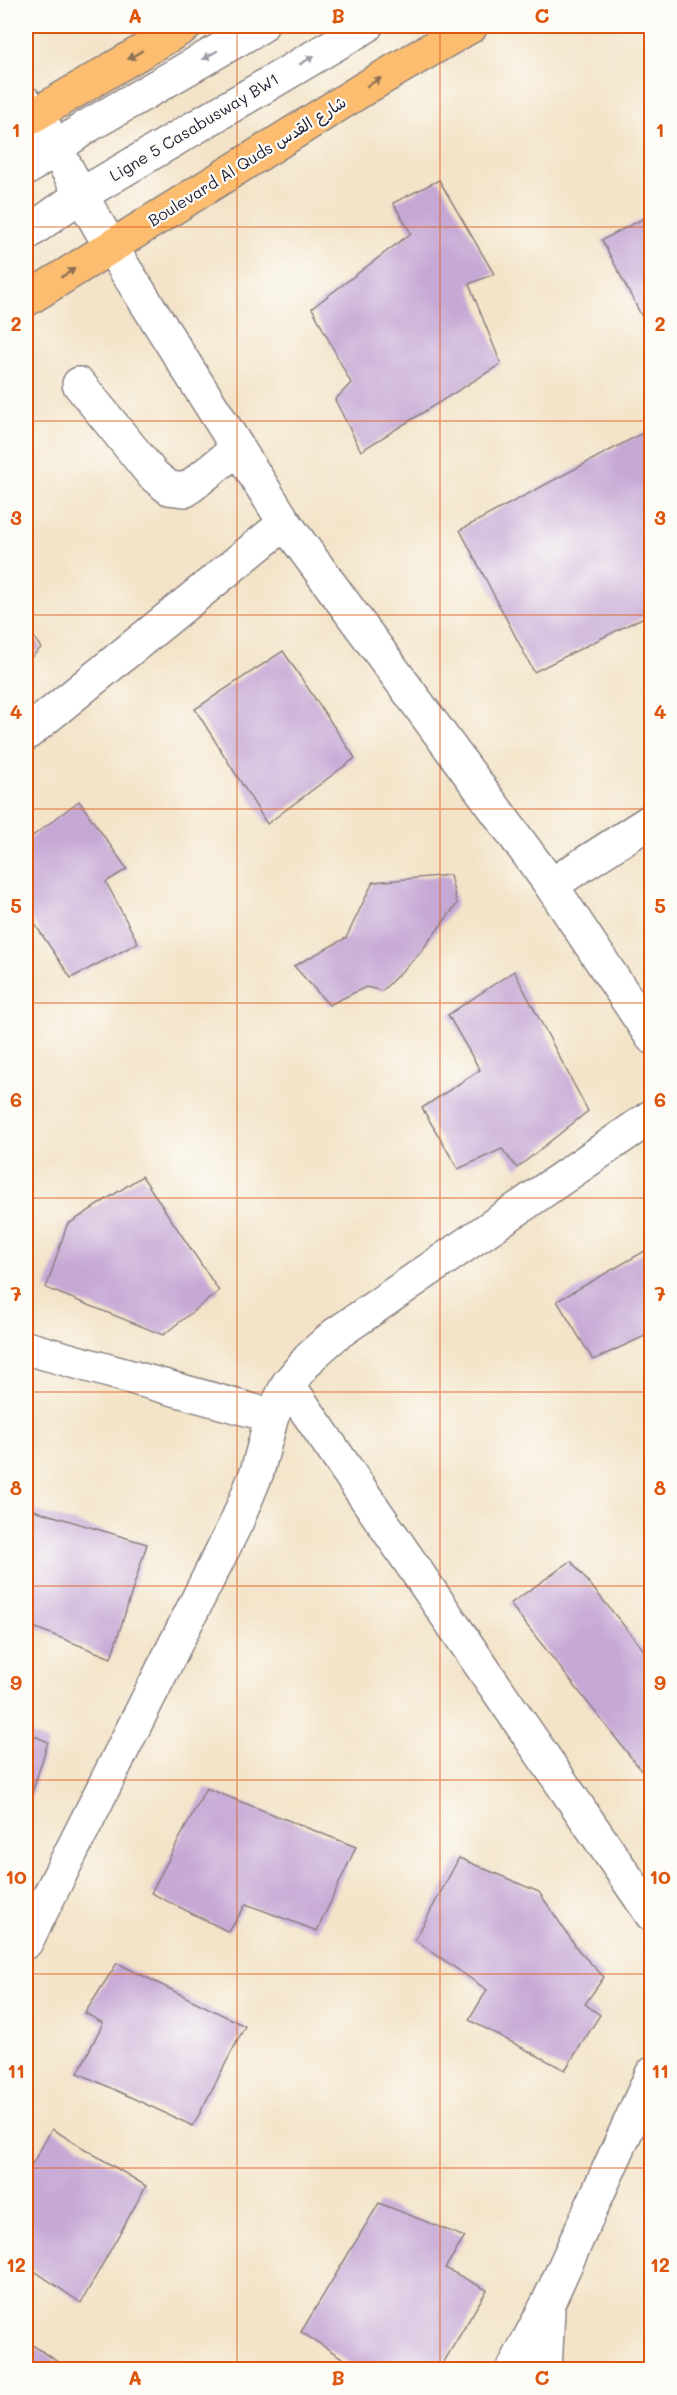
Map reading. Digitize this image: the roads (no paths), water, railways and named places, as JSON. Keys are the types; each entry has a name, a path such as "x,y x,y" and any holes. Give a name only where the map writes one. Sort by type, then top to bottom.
{"main road":[{"path":"29,112 185,26"},
{"name":"Boulevard Al Quds شارع القدس","path":"26,300 365,87 471,26"}],"street":[{"path":"26,169 86,126 261,26"},
{"name":"Ligne 5 Casabusway BW1","path":"26,234 81,195 366,26"},
{"path":"29,112 56,148 111,247 285,523 550,885 651,1037"},
{"path":"79,384 153,475 169,488 186,490 237,450"},
{"path":"26,734 285,523"},
{"path":"550,885 651,820"},
{"path":"26,1942 237,1521 257,1472 272,1416 288,1384 312,1355 336,1334 651,1116"},
{"path":"26,1348 272,1416"},
{"path":"288,1384 651,1915"},
{"path":"513,2370 548,2303 651,2074"},
{"path":"545,2370 548,2303"}]}
